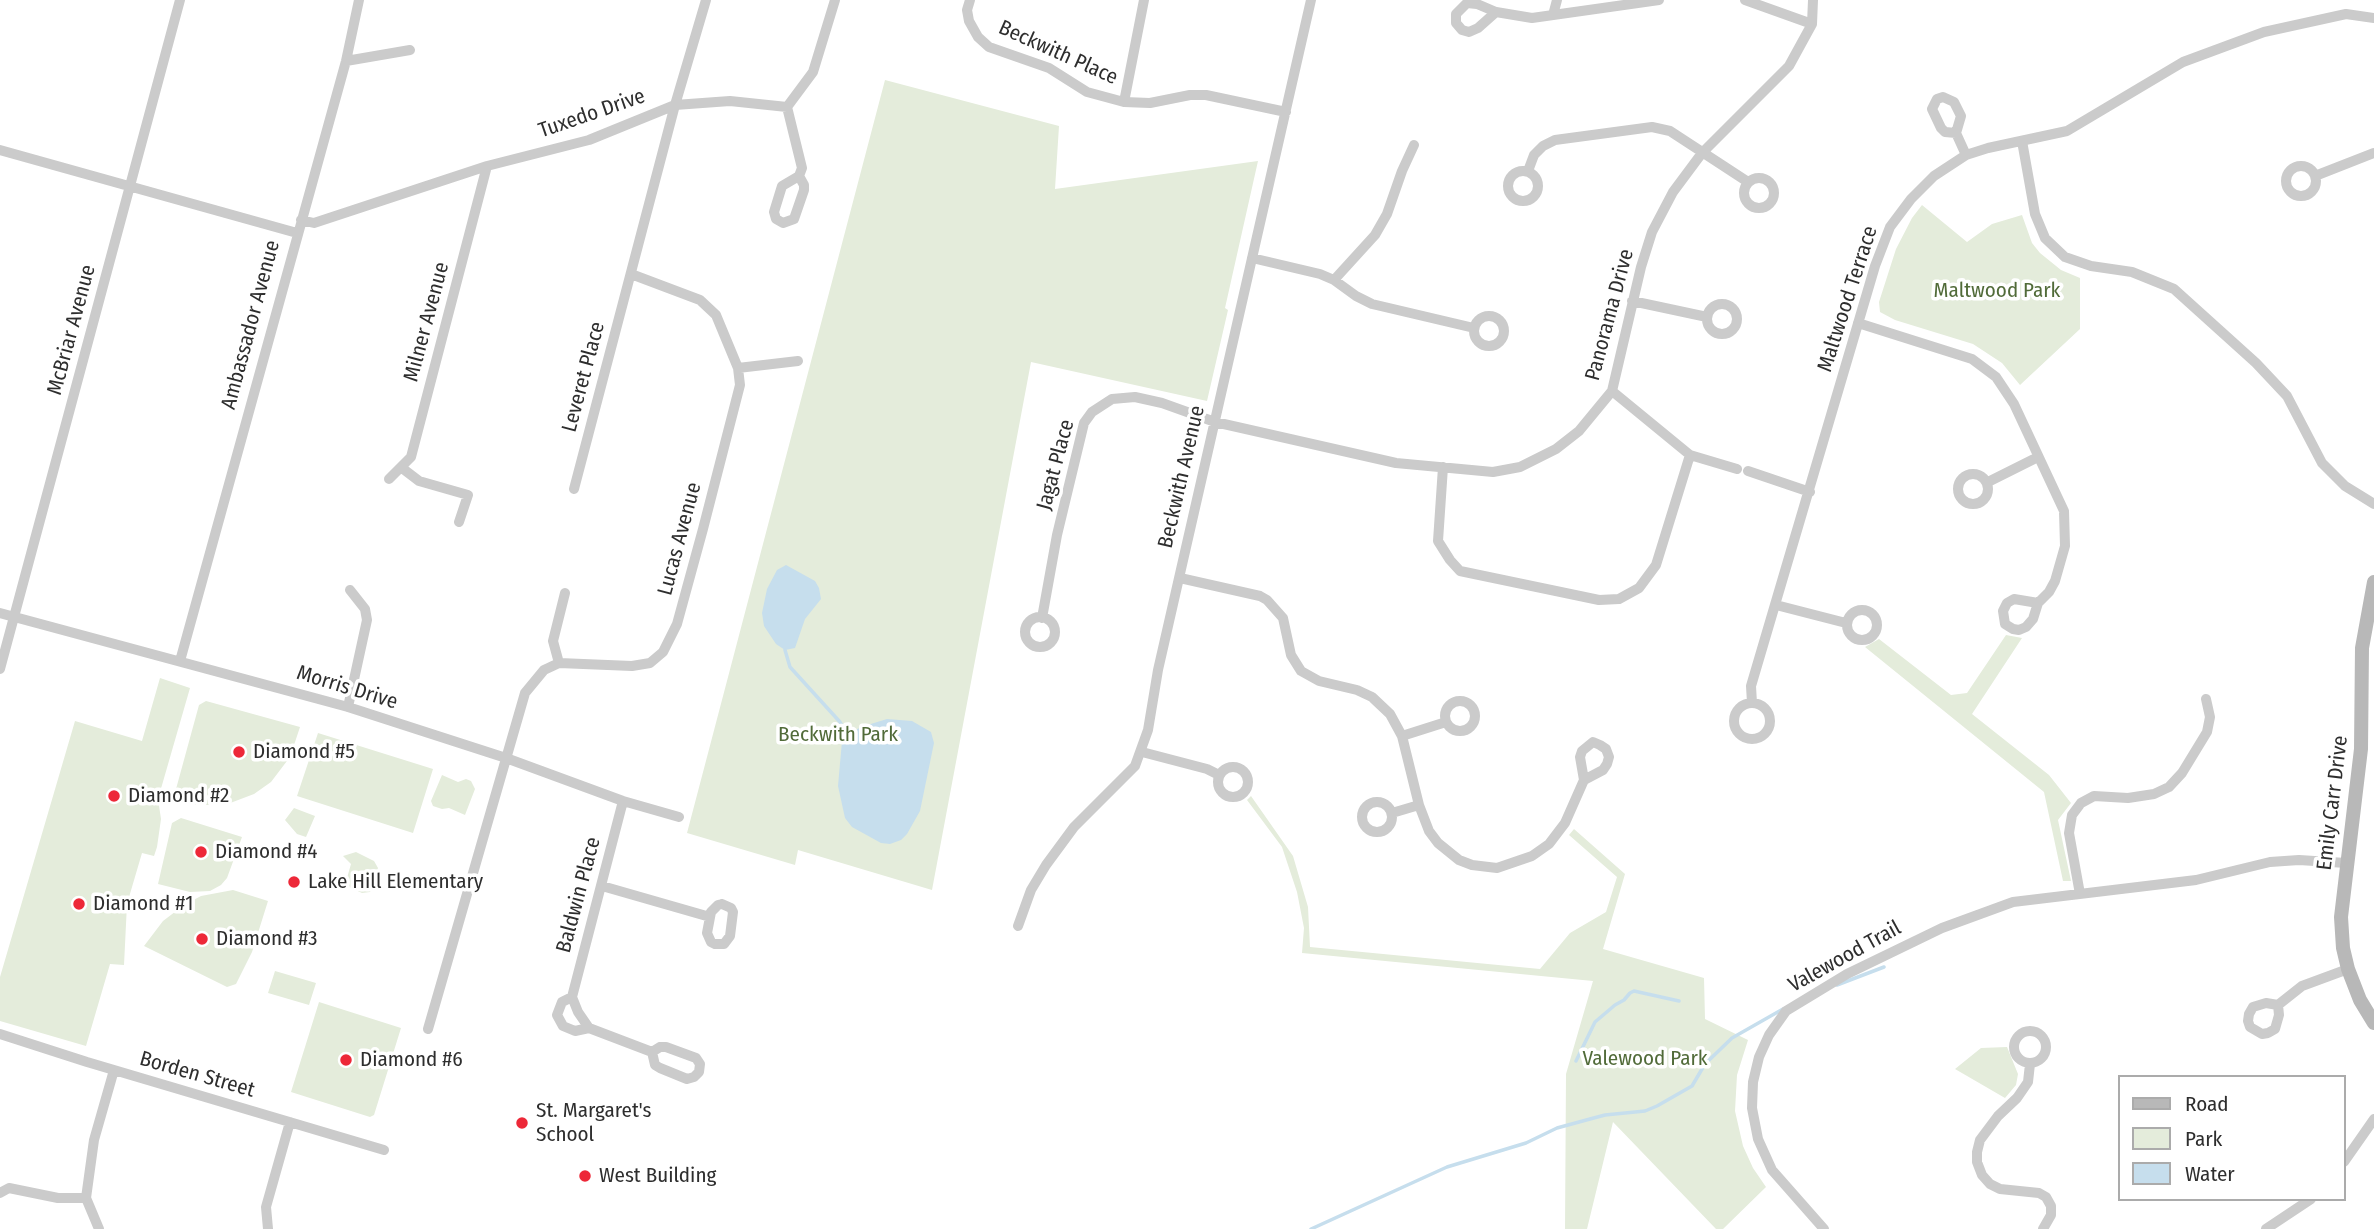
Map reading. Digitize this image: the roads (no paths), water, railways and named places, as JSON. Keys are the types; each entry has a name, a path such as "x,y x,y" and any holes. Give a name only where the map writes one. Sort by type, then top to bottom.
{"street":[{"name":"McBriar Avenue","path":"0,670 180,0"},
{"name":"Ambassador Avenue","path":"180,661 346,61 359,0"},
{"path":"631,274 675,105 706,0"},
{"path":"799,176 804,190 797,215 790,222 783,223 776,219 774,212 782,186 799,176 802,167 787,107 813,72 835,0"},
{"name":"Beckwith Place","path":"970,0 967,10 969,21 978,37 989,47 1049,68 1087,92 1124,102 1150,103 1190,95 1206,95 1286,112"},
{"path":"1124,102 1144,0"},
{"name":"Beckwith Avenue","path":"1018,926 1031,890 1046,865 1074,827 1135,766 1149,730 1158,670 1311,0"},
{"path":"1553,15 1557,0"},
{"path":"1496,12 1532,18 1591,4 1658,0"},
{"path":"1745,0 1812,24"},
{"name":"Panorama Drive","path":"1215,422 1396,463 1493,472 1521,467 1556,449 1579,431 1612,391 1632,301 1652,232 1673,192 1702,153 1789,66 1812,24 1813,0"},
{"name":"Maltwood Terrace","path":"1752,703 1751,686 1875,265 1890,227 1911,199 1934,176 1966,155 2067,131 2183,62 2264,32 2346,14 2374,18"},
{"path":"346,61 410,50"},
{"name":"Tuxedo Drive","path":"301,220 314,223 487,166 589,140 675,105 730,101 787,107"},
{"path":"1528,171 1534,155 1555,140 1652,127 1670,131 1748,183"},
{"path":"1956,133 1966,155"},
{"path":"2022,141 2035,214 2045,238 2065,257 2091,266 2132,272 2174,289 2256,362 2287,396 2322,463 2345,486 2374,504"},
{"path":"1334,280 1375,235 1387,214 1414,145"},
{"path":"0,150 297,233"},
{"path":"2315,176 2374,153"},
{"name":"Milner Avenue","path":"389,479 411,457 487,166"},
{"path":"1252,258 1320,274 1372,304 1474,328"},
{"name":"Lucas Avenue","path":"559,663 632,666 650,663 663,652 677,624 740,385 738,368 716,315 700,300 631,274"},
{"name":"Leveret Place","path":"574,489 631,274"},
{"path":"1632,301 1707,317"},
{"path":"1858,323 1972,359 1996,377 2014,404 2064,512 2065,546 2055,581 2038,603"},
{"path":"738,368 798,361"},
{"path":"1612,391 1690,455 1737,469"},
{"name":"Jagat Place","path":"1042,618 1057,535 1080,436 1084,423 1092,412 1112,399 1135,397 1175,406 1215,422"},
{"path":"1443,467 1438,541 1460,570 1599,600 1619,599 1639,588 1656,565 1690,455"},
{"path":"1988,482 2038,457"},
{"path":"402,467 419,481 468,495 459,523"},
{"path":"1748,471 1810,492"},
{"path":"1180,578 1260,596 1267,600 1283,618 1291,655 1301,671 1319,681 1357,690 1372,697 1390,714 1402,736 1419,805 1429,831 1448,852 1472,865 1497,868 1532,856 1549,844 1566,822 1584,780"},
{"name":"Emily Carr Drive","path":"2374,582 2362,648 2363,727 2341,917 2343,948 2348,969 2360,1000 2374,1023"},
{"path":"348,707 368,620 365,609 350,590"},
{"path":"428,1029 525,693 544,670 559,663 553,641 565,593"},
{"path":"1776,606 1846,623"},
{"name":"Morris Drive","path":"0,613 348,707 506,758 623,801 679,817"},
{"path":"2080,894 2068,833 2072,816 2081,803 2094,796 2127,798 2154,794 2169,787 2182,773 2207,733 2210,717 2206,699"},
{"path":"1402,736 1446,722"},
{"path":"1142,752 1208,769 1219,775"},
{"name":"Baldwin Place","path":"623,801 572,998 562,1002 557,1015 563,1026 575,1031 589,1028 652,1052"},
{"path":"1392,813 1419,805"},
{"name":"Valewood Trail","path":"1824,1229 1772,1170 1758,1139 1754,1118 1753,1082 1759,1057 1769,1035 1786,1011 1847,974 1942,928 2013,902 2196,880 2270,862 2299,860 2346,863"},
{"path":"603,886 710,917"},
{"path":"2277,1005 2302,986 2348,969"},
{"path":"572,998 589,1028"},
{"name":"Borden Street","path":"0,1034 384,1150"},
{"name":"Baldwin Place","path":"666,1047 696,1058 700,1064 699,1072 687,1079 660,1068 655,1065 652,1052 666,1047"},
{"path":"2030,1064 2028,1082 1980,1140 1977,1162 1982,1175 1990,1184 2000,1189 2039,1194 2046,1198 2051,1206 2051,1215 2043,1229"},
{"path":"99,1229 86,1198 94,1140 114,1070"},
{"path":"2346,1159 2374,1119"},
{"path":"268,1229 265,1207 290,1122"},
{"path":"0,1193 9,1188 58,1198 86,1198"},
{"path":"2266,1229 2308,1201"}],"water":[{"path":"786,565 815,581 821,599 805,619 795,648 785,650 776,644 764,626 762,613 767,589 777,570"},
{"path":"887,719 912,721 931,732 934,743 920,811 907,834 901,840 890,844 881,843 852,827 845,818 838,786 842,741 861,727"}],"waterway":[{"path":"785,650 790,667 840,722 847,735"},
{"path":"1837,985 1884,967"},
{"path":"1576,1061 1595,1022 1630,993 1634,991 1679,1001"},
{"path":"1311,1229 1447,1167 1526,1143 1557,1128 1605,1115 1645,1111 1657,1106 1692,1086 1705,1064 1732,1038 1783,1009"}],"place":[{"name":"Diamond #5","path":"239,752"},
{"name":"Diamond #2","path":"114,796"},
{"name":"Diamond #4","path":"201,852"},
{"name":"Lake Hill Elementary","path":"294,882"},
{"name":"Diamond #1","path":"79,904"},
{"name":"Diamond #3","path":"202,939"},
{"name":"Diamond #6","path":"346,1060"},
{"name":"St. Margaret's School","path":"522,1123"},
{"name":"West Building","path":"585,1176"}],"park label":[{"name":"Maltwood Park","path":"1997,291"},
{"name":"Beckwith Park","path":"838,735"},
{"name":"Valewood Park","path":"1645,1059"}]}
